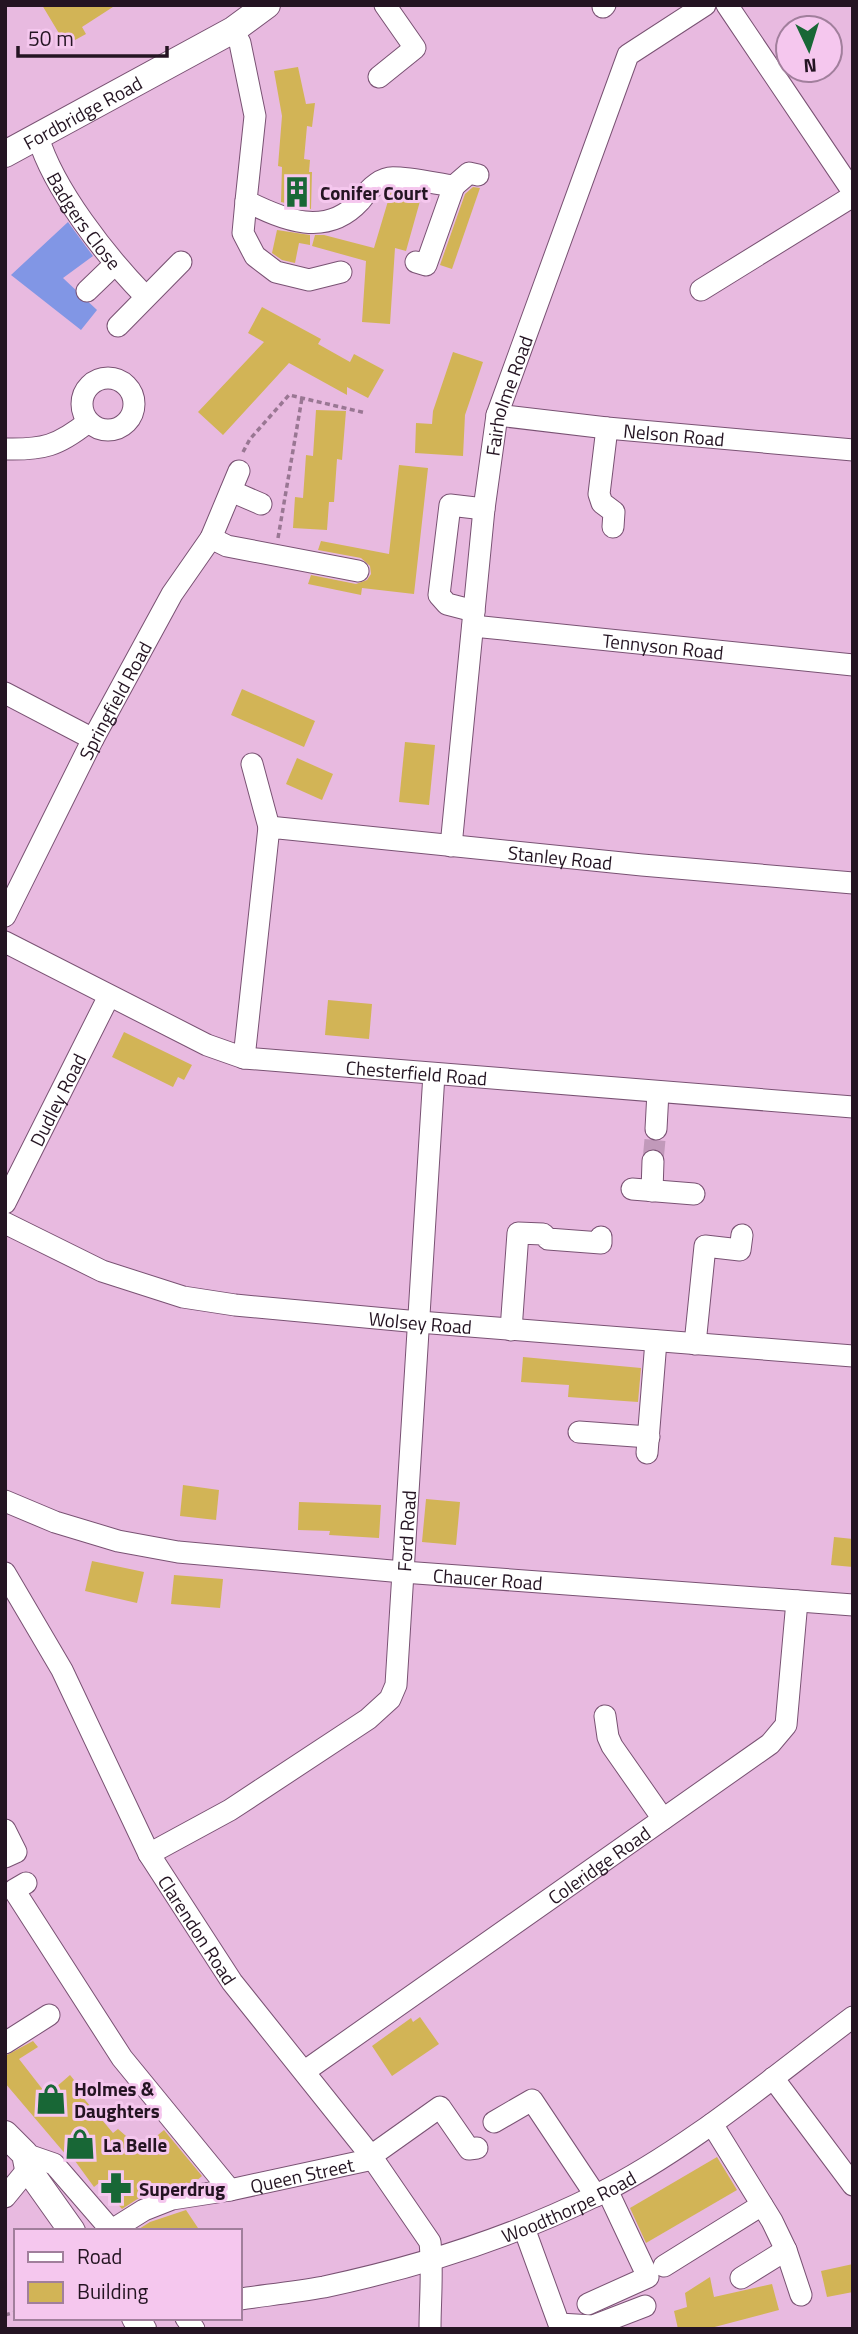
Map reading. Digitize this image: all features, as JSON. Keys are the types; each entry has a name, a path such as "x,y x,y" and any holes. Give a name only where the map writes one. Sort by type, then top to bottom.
{"main road":[{"name":"Fordbridge Road","path":"5,154 233,30 267,5"},
{"path":"5,2134 71,2229"}],"street":[{"path":"379,77 423,42 385,5"},
{"name":"Fairholme Road","path":"451,846 484,509 497,415 628,55 705,5"},
{"path":"701,290 853,194 727,5"},
{"path":"233,30 240,43 254,116 243,233 256,256 276,272 309,280 341,272"},
{"name":"Badgers Close","path":"38,137 43,156 60,185 114,265 145,296"},
{"path":"246,201 278,217 316,224 349,212 374,185 388,178 446,185 469,173 478,175"},
{"path":"416,262 426,265 446,185"},
{"path":"118,326 181,262"},
{"path":"87,291 114,265"},
{"name":"Nelson Road","path":"497,415 607,428 853,450"},
{"path":"5,449 35,450 67,439 88,422"},
{"path":"607,428 599,494 602,503 614,512 612,527"},
{"path":"235,481 261,504"},
{"name":"Springfield Road","path":"5,916 93,739 172,594 211,538 235,481"},
{"name":"Tennyson Road","path":"484,509 450,505 439,595 447,604 473,618 853,665"},
{"path":"211,538 227,546 358,571"},
{"path":"5,694 93,739"},
{"path":"244,1058 269,827 252,764"},
{"name":"Stanley Road","path":"269,827 853,883"},
{"name":"Chesterfield Road","path":"5,942 207,1045 244,1058 853,1107"},
{"name":"Dudley Road","path":"5,1203 109,996"},
{"name":"Ford Road","path":"149,1854 230,1810 368,1719 390,1699 396,1685 434,1074"},
{"path":"656,1129 659,1092"},
{"path":"653,1161 642,1190 694,1194"},
{"name":"Wolsey Road","path":"5,1223 102,1271 183,1297 235,1305 419,1322 853,1356"},
{"path":"511,1330 518,1233 543,1234 548,1239 601,1243 601,1237"},
{"path":"695,1344 705,1246 740,1250 742,1235"},
{"path":"579,1432 648,1445 656,1341"},
{"name":"Chaucer Road","path":"5,1501 55,1522 105,1537 178,1552 403,1572 853,1605"},
{"name":"Clarendon Road","path":"5,1573 62,1670 149,1854 232,1982 372,2158 430,2242 432,2259"},
{"name":"Coleridge Road","path":"305,2071 771,1744 786,1725 797,1601"},
{"path":"605,1716 612,1746 663,1819"},
{"path":"5,1830 16,1852 5,1857"},
{"path":"26,1883 14,1890 83,2001 122,2058 230,2190"},
{"path":"5,2043 49,2015"},
{"name":"Woodthorpe Road","path":"242,2299 323,2287 432,2259 524,2228 601,2193 685,2143 853,2017"},
{"path":"772,2078 853,2185"},
{"path":"494,2122 532,2100 601,2193 648,2277 588,2304"},
{"path":"372,2158 440,2107 469,2149 478,2148"},
{"path":"712,2124 786,2250 801,2295"},
{"name":"Queen Street","path":"115,2229 144,2210 172,2199 230,2190 372,2158"},
{"path":"5,2197 26,2161 54,2164 110,2229"},
{"path":"664,2266 762,2205"},
{"path":"524,2228 559,2323 593,2326 645,2306"},
{"path":"741,2278 786,2250"},
{"path":"430,2329 432,2259"}],"path":[{"path":"235,481 243,452 250,439 289,395 366,413"},
{"path":"275,555 302,398"}],"shaded area":[{"path":"68,222 93,256 63,278 97,310 81,330 11,275"}],"building":[{"path":"42,5 116,5 82,27 86,34 66,45"},
{"path":"298,67 306,104 315,103 312,127 307,126 304,159 310,160 309,172 312,172 311,209 281,202 282,167 278,166 282,116 274,71"},
{"path":"473,187 480,188 452,269 440,265 465,194"},
{"path":"391,191 422,194 406,251 395,248 390,324 362,322 366,261 312,246 315,235 324,235 374,248"},
{"path":"277,230 310,235 310,245 299,243 295,263 282,260 272,253"},
{"path":"262,307 321,339 318,344 350,362 354,354 384,370 368,398 347,387 347,395 289,363 223,435 198,412 264,342 248,333"},
{"path":"453,352 483,362 465,415 463,456 415,453 416,423 432,424 433,411"},
{"path":"316,410 346,411 342,460 337,459 334,502 329,502 327,530 293,528 295,497 303,498 306,455 313,456"},
{"path":"399,465 428,468 414,594 362,588 361,595 308,584 311,575 356,584 367,580 371,574 370,566 361,558 318,550 321,541 389,554"},
{"path":"242,689 315,721 304,747 231,715"},
{"path":"405,742 435,745 429,805 399,802"},
{"path":"297,758 333,774 322,800 286,784"},
{"path":"328,1000 372,1004 369,1039 325,1035"},
{"path":"124,1032 192,1065 184,1080 178,1077 173,1087 112,1057"},
{"path":"523,1357 641,1368 638,1402 568,1397 569,1385 521,1382"},
{"path":"183,1485 219,1490 216,1520 180,1516"},
{"path":"426,1499 460,1502 456,1545 422,1542"},
{"path":"299,1502 381,1505 379,1538 329,1535 330,1531 298,1530"},
{"path":"834,1537 853,1539 853,1567 831,1565"},
{"path":"92,1561 144,1572 137,1603 85,1591"},
{"path":"174,1575 223,1579 220,1608 171,1604"},
{"path":"420,2017 439,2044 392,2076 372,2046 411,2018 413,2022"},
{"path":"33,2041 38,2047 19,2059 47,2095 70,2075 83,2091 80,2094 113,2133 118,2129 141,2149 164,2130 202,2176 195,2182 167,2187 139,2198 122,2209 99,2183 94,2187 70,2154 67,2156 5,2083 5,2056"},
{"path":"717,2157 737,2190 646,2243 630,2208"},
{"path":"186,2210 199,2229 139,2229 150,2222"},
{"path":"853,2264 853,2292 827,2297 821,2271"},
{"path":"710,2277 714,2297 772,2284 779,2310 707,2329 678,2329 674,2311 687,2307 685,2293"}],"tunnel":[{"path":"653,1161 656,1129"}],"place":[{"name":"Conifer Court","path":"297,192"},
{"name":"Holmes & Daughters","path":"51,2099"},
{"name":"La Belle","path":"80,2144"},
{"name":"Superdrug","path":"116,2188"}]}
